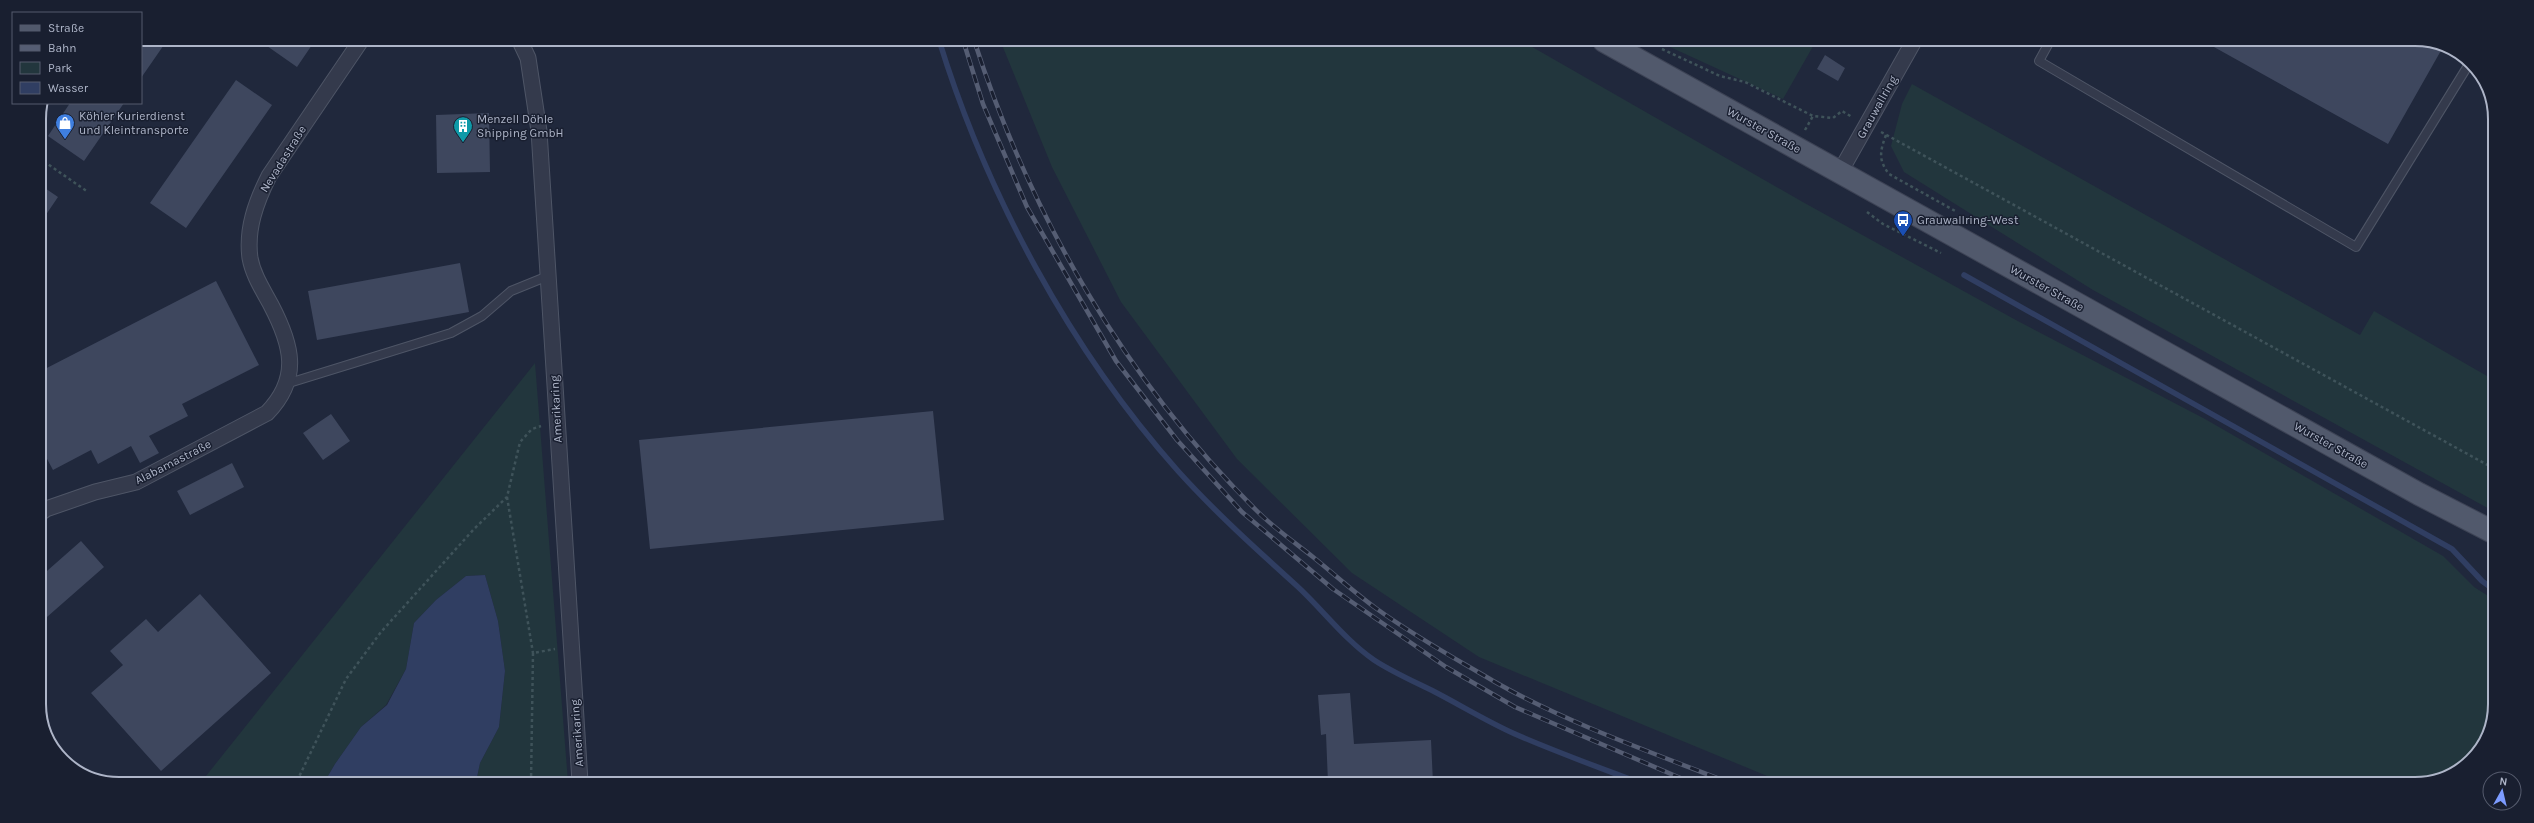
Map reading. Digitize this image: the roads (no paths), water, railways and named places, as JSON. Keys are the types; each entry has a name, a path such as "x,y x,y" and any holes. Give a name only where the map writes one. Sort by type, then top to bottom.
{"main road":[{"name":"Wurster Straße","path":"1613,46 2419,494 2488,529"}],"street":[{"name":"Nevadastraße","path":"288,382 290,363 286,344 275,314 256,278 250,259 249,240 252,217 269,176 357,46"},
{"name":"Amerikaring","path":"522,46 528,58 539,131 570,647 580,777"},
{"name":"Grauwallring","path":"1840,172 1911,46"},
{"name":"Alabamastraße","path":"46,509 95,492 136,482 267,413 280,400 288,382"}],"lane":[{"path":"2047,46 2039,61 2356,247 2467,67"},
{"path":"288,382 452,333 482,316 511,291 548,276"}],"water":[{"path":"485,575 498,621 505,671 499,727 480,763 477,777 327,777 361,727 387,705 406,669 414,623 436,600 466,576"}],"waterway":[{"path":"941,46 958,98 981,155 1007,212 1036,268 1102,375 1139,424 1178,471 1206,501 1307,595 1353,643 1374,660 1396,673 1515,734 1624,777"},
{"path":"1964,275 2452,549 2488,585"}],"railway":[{"path":"965,46 983,104 1027,207 1116,361 1177,440 1242,512 1333,589 1446,667 1515,707 1678,777"},
{"path":"976,46 997,105 1023,169 1054,232 1087,292 1125,351 1165,407 1210,461 1257,511 1277,529 1377,609 1420,638 1495,682 1581,724 1715,777"}],"place":[{"name":"Köhler Kurierdienst und Kleintransporte","path":"65,140"},
{"name":"Menzell Döhle Shipping GmbH","path":"463,143"},
{"name":"Grauwallring-West","path":"1903,237"}]}
